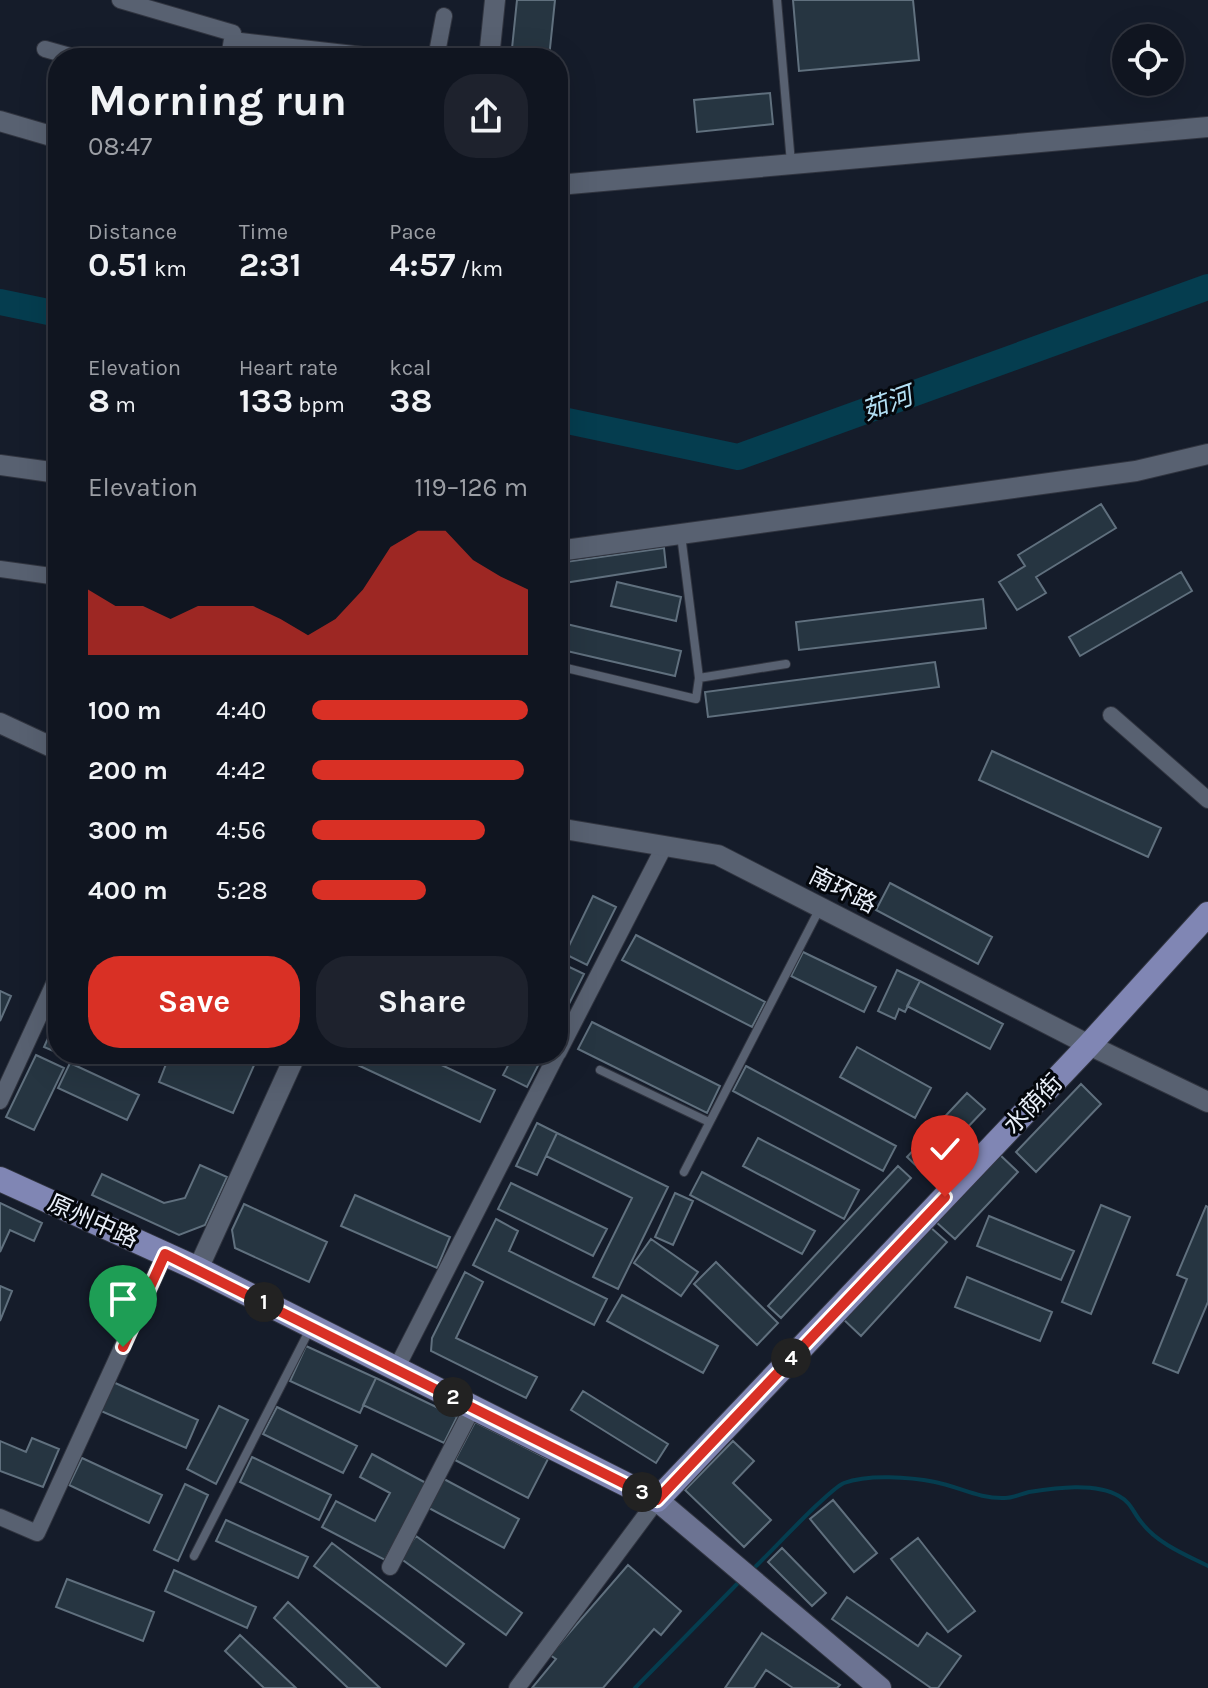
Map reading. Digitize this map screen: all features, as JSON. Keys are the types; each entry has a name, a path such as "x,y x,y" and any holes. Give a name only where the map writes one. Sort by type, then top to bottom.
{"main road":[{"name":"水荫街","path":"657,1500 1089,1045 1208,914"},
{"name":"原州中路","path":"0,1179 198,1269 657,1500"},
{"path":"657,1500 880,1688"}],"street":[{"path":"120,0 217,26 233,33 231,48"},
{"path":"490,48 495,0"},
{"path":"438,48 444,16"},
{"path":"232,40 302,48"},
{"path":"0,121 48,135"},
{"path":"568,184 1208,127"},
{"path":"568,550 1136,471 1208,454"},
{"path":"0,465 48,472"},
{"path":"0,569 48,576"},
{"path":"1111,715 1208,800"},
{"path":"0,723 48,745"},
{"name":"南环路","path":"568,830 718,855 1089,1045 1208,1102"},
{"path":"568,1034 665,845"},
{"path":"0,1101 48,997"},
{"path":"198,1269 291,1064"},
{"path":"396,1369 553,1064"},
{"path":"0,1517 37,1533 165,1254"},
{"path":"390,1567 473,1407"},
{"path":"517,1688 657,1500"}],"lane":[{"path":"777,0 791,164"},
{"path":"568,668 696,699 699,678 680,535"},
{"path":"699,678 786,664"},
{"path":"684,1172 820,907"},
{"path":"600,1070 709,1122"},
{"path":"194,1556 312,1326"}],"building":[{"path":"517,0 555,0 550,48 512,48"},
{"path":"793,0 913,0 919,60 799,71"},
{"path":"770,93 773,124 697,132 694,100"},
{"path":"1101,504 1116,528 1036,577 1046,593 1017,610 999,582 1025,566 1018,555"},
{"path":"664,548 666,567 568,582 568,562"},
{"path":"1181,572 1192,591 1080,656 1069,637"},
{"path":"617,582 681,597 676,621 611,606"},
{"path":"983,599 986,628 799,650 796,622"},
{"path":"568,624 681,651 675,676 568,651"},
{"path":"935,662 939,687 708,717 705,692"},
{"path":"992,751 1161,828 1148,857 979,780"},
{"path":"890,883 992,937 978,964 876,910"},
{"path":"593,896 616,907 587,965 568,956 568,948"},
{"path":"636,935 765,1002 752,1027 622,960"},
{"path":"803,952 876,987 864,1012 791,976"},
{"path":"568,966 584,974 568,1006"},
{"path":"897,970 920,981 905,1012 899,1009 895,1019 878,1011"},
{"path":"920,981 1003,1024 990,1049 907,1006"},
{"path":"0,991 11,996 0,1021"},
{"path":"592,1022 720,1086 707,1113 578,1049"},
{"path":"857,1047 931,1088 915,1118 840,1077"},
{"path":"36,1055 48,1061 48,1064 64,1068 34,1130 6,1117"},
{"path":"72,1064 139,1095 127,1120 58,1088"},
{"path":"166,1064 255,1064 233,1113 159,1082"},
{"path":"355,1064 439,1064 495,1090 480,1122"},
{"path":"509,1064 539,1064 527,1087 503,1075"},
{"path":"746,1066 896,1146 883,1171 733,1091"},
{"path":"1081,1084 1101,1104 1036,1172 1016,1152"},
{"path":"967,1093 985,1109 924,1173 907,1157"},
{"path":"537,1123 557,1133 537,1175 516,1166"},
{"path":"557,1133 668,1187 618,1289 593,1277 632,1198 546,1156"},
{"path":"758,1138 859,1190 844,1219 743,1166"},
{"path":"999,1154 1018,1172 955,1239 936,1222"},
{"path":"200,1165 227,1177 205,1225 179,1235 92,1195 102,1174 164,1203 185,1198"},
{"path":"898,1166 911,1178 781,1318 768,1306"},
{"path":"702,1172 815,1231 802,1254 690,1195"},
{"path":"511,1183 607,1229 593,1256 498,1209"},
{"path":"675,1193 693,1201 673,1245 655,1237"},
{"path":"355,1195 450,1237 437,1268 341,1226"},
{"path":"0,1203 42,1223 34,1241 10,1230 0,1252"},
{"path":"244,1204 327,1242 309,1282 235,1248 232,1230"},
{"path":"1101,1205 1130,1217 1091,1314 1062,1302"},
{"path":"1206,1206 1208,1302 1178,1373 1153,1363 1187,1279 1177,1275"},
{"path":"989,1216 1074,1251 1061,1280 977,1246"},
{"path":"496,1219 518,1231 509,1251 607,1299 594,1325 473,1265"},
{"path":"929,1226 947,1242 861,1336 843,1319"},
{"path":"651,1239 698,1272 681,1296 634,1263"},
{"path":"716,1262 778,1323 757,1345 694,1284"},
{"path":"465,1272 483,1282 456,1338 537,1377 526,1398 431,1351 432,1338"},
{"path":"967,1277 1052,1312 1040,1341 955,1307"},
{"path":"0,1286 12,1291 0,1321"},
{"path":"622,1295 718,1346 703,1373 607,1321"},
{"path":"306,1346 376,1378 360,1413 290,1381"},
{"path":"376,1378 457,1417 444,1443 363,1405"},
{"path":"113,1382 198,1420 186,1448 101,1411"},
{"path":"583,1391 668,1444 656,1463 571,1410"},
{"path":"219,1406 248,1420 216,1484 187,1469"},
{"path":"277,1407 357,1446 343,1473 263,1434"},
{"path":"475,1422 548,1459 528,1498 455,1460"},
{"path":"32,1438 59,1449 43,1487 0,1471 0,1441 26,1452"},
{"path":"733,1441 754,1461 733,1483 771,1520 744,1547 685,1490"},
{"path":"372,1454 426,1483 385,1560 322,1527 336,1501 375,1521 390,1493 360,1477"},
{"path":"252,1457 331,1495 319,1520 240,1482"},
{"path":"82,1458 162,1495 149,1523 69,1485"},
{"path":"442,1478 519,1519 504,1548 427,1507"},
{"path":"185,1484 208,1495 178,1561 154,1550"},
{"path":"833,1500 877,1553 854,1572 810,1519"},
{"path":"226,1520 308,1557 298,1578 216,1541"},
{"path":"416,1536 522,1613 506,1635 400,1558"},
{"path":"918,1538 975,1611 948,1632 891,1559"},
{"path":"332,1543 464,1644 446,1666 314,1566"},
{"path":"782,1548 826,1593 812,1606 768,1562"},
{"path":"628,1565 681,1611 661,1635 654,1629 603,1688 532,1688 556,1659 550,1655"},
{"path":"174,1570 256,1607 247,1628 165,1591"},
{"path":"67,1579 154,1612 143,1641 56,1607"},
{"path":"847,1597 918,1646 927,1633 961,1656 938,1688 931,1688 832,1619"},
{"path":"288,1602 380,1688 348,1688 274,1618"},
{"path":"762,1633 840,1685 837,1688 793,1688 766,1670 754,1688 725,1688"},
{"path":"240,1635 296,1688 264,1688 225,1651"}],"waterway":[{"name":"茹河","path":"568,421 738,457 1208,287"},
{"name":"茹河","path":"0,302 48,312"},
{"path":"756,1566 844,1483 889,1477 935,1482 996,1498 1063,1488 1109,1492 1127,1502 1156,1537 1208,1566"},
{"path":"635,1688 737,1584"}],"route":[{"path":"123,1347 165,1254 657,1500 945,1197"}]}
